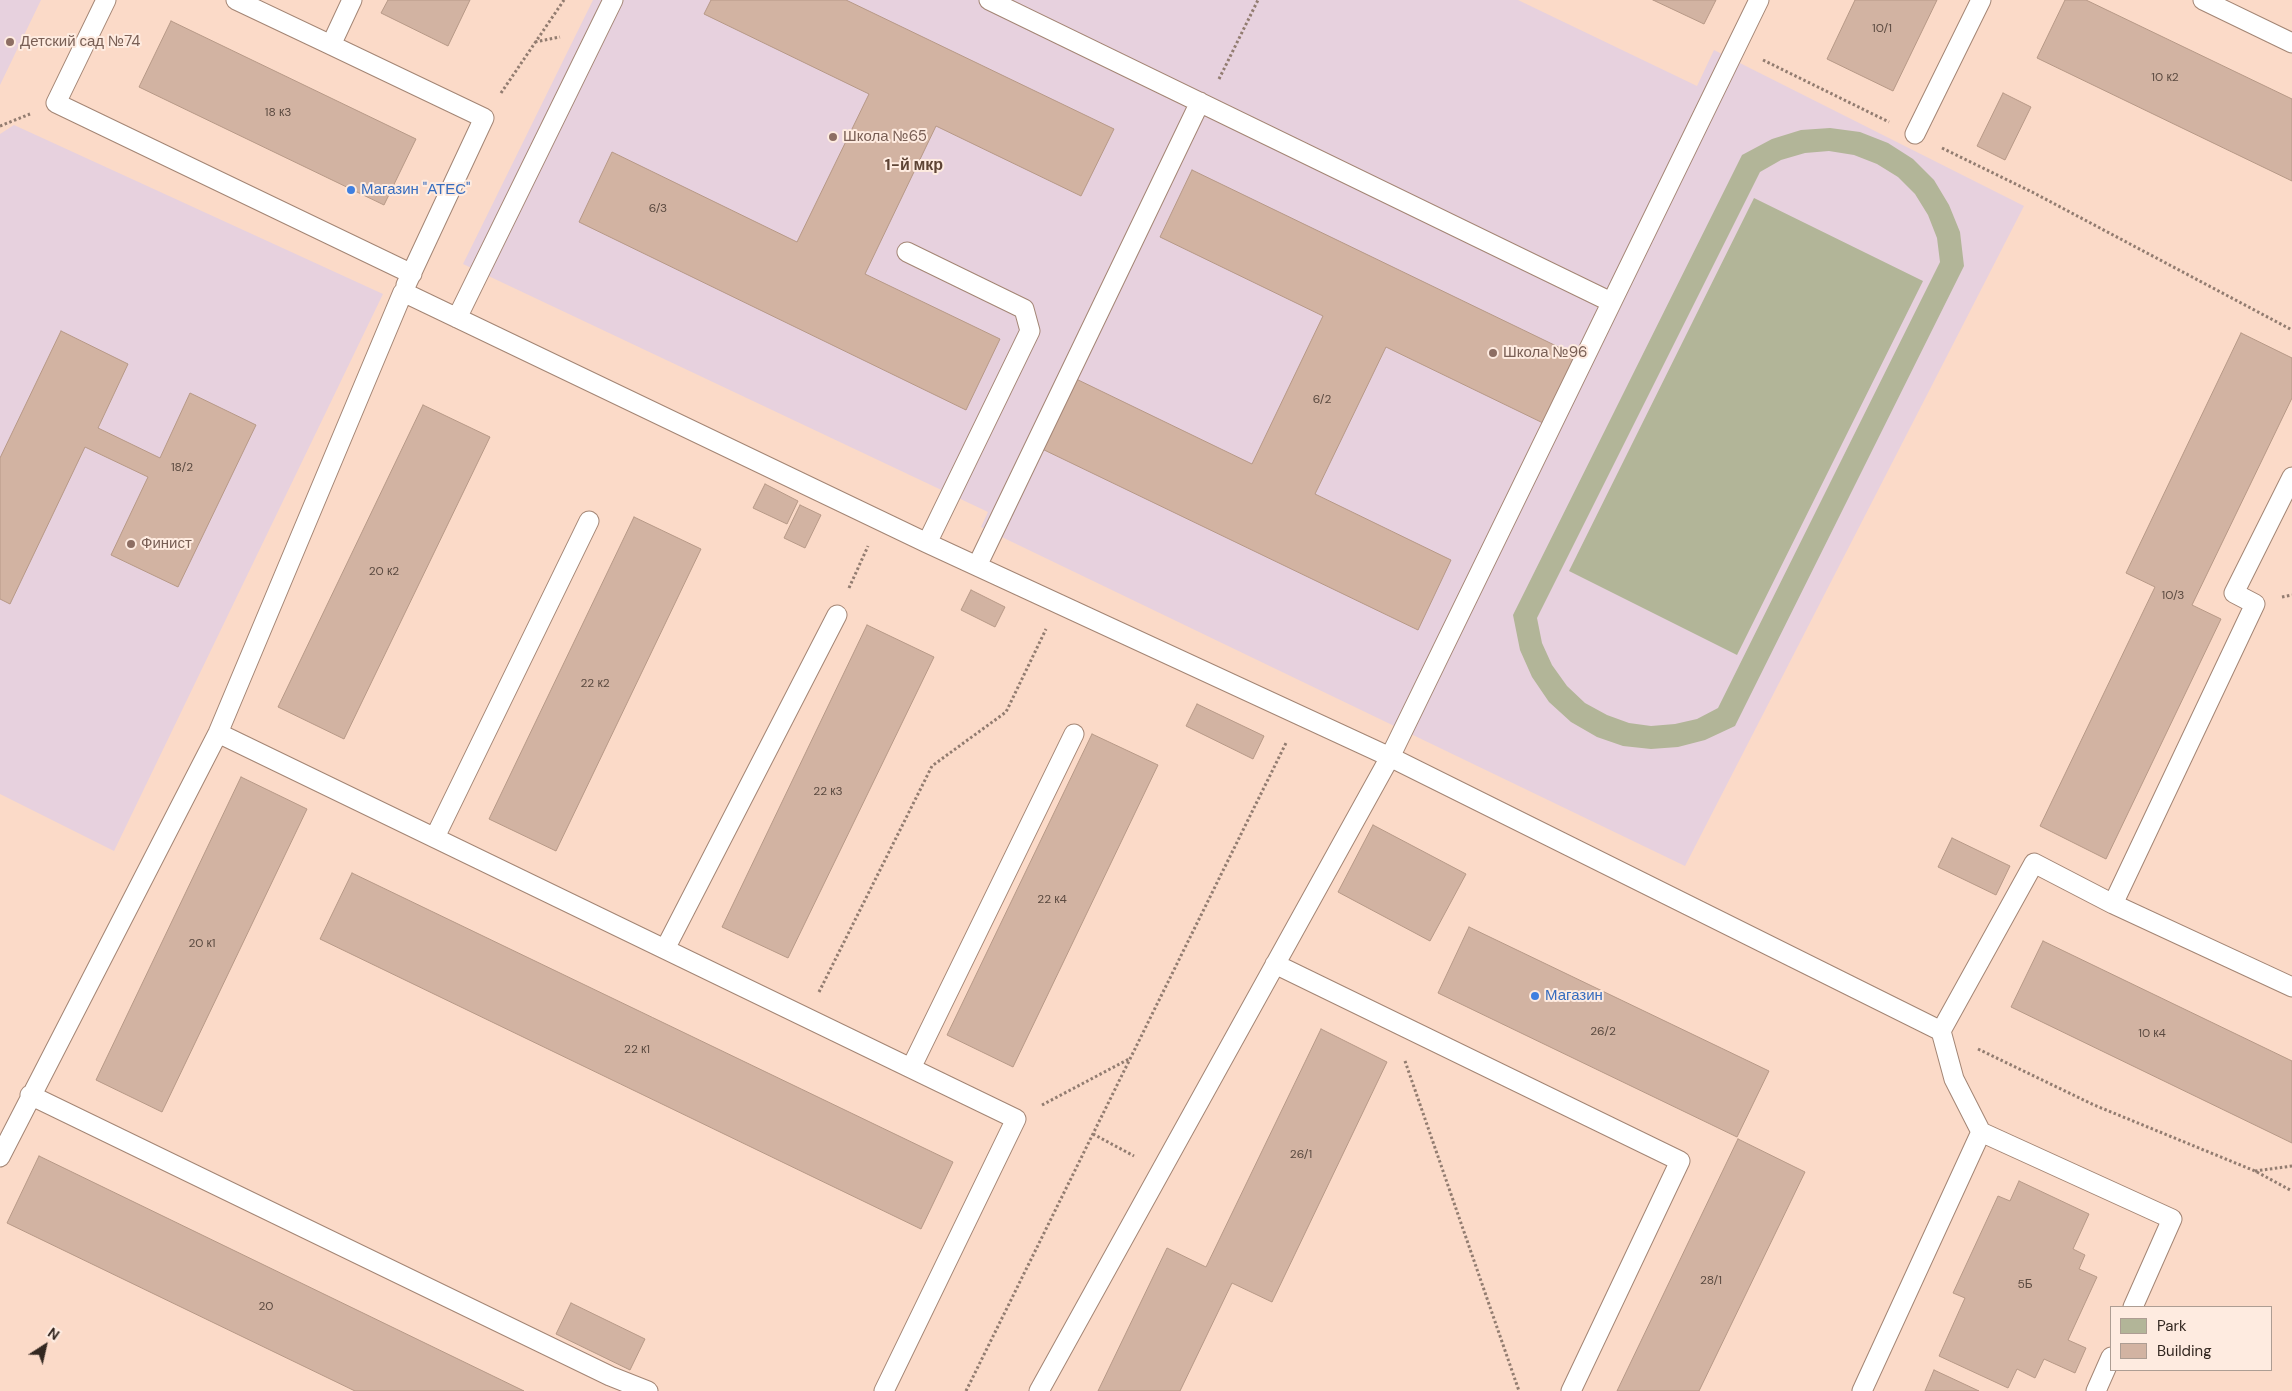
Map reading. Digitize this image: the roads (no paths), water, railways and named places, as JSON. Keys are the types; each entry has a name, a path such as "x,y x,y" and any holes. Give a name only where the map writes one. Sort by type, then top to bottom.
{"lane":[{"path":"106,0 56,104 412,274"},
{"path":"0,1157 30,1095 218,733 403,292 484,118 236,0"},
{"path":"331,45 352,0"},
{"path":"457,318 613,0"},
{"path":"989,0 1611,302"},
{"path":"1039,1391 1390,757 1758,0"},
{"path":"1915,134 1981,0"},
{"path":"2203,0 2292,43"},
{"path":"977,566 1200,102"},
{"path":"907,252 1024,309 1030,331 927,543"},
{"path":"403,292 927,543 1390,757 1941,1031"},
{"path":"2113,904 2255,604 2234,593 2292,478"},
{"path":"434,838 589,521"},
{"path":"665,949 837,615"},
{"path":"218,733 1016,1119 884,1391"},
{"path":"911,1068 1074,734"},
{"path":"2133,1306 2172,1219 1981,1132 1954,1079 1941,1031 2034,863 2113,904 2292,987"},
{"path":"1275,964 1680,1161 1572,1391"},
{"path":"30,1095 608,1384 648,1391"},
{"path":"1862,1391 1981,1132"},
{"path":"2096,1391 2110,1359"}],"place":[{"name":"Детский сад №74","path":"10,42"},
{"name":"Школа №65","path":"833,137"},
{"name":"Магазин \"АТЕС\"","path":"351,190"},
{"name":"Школа №96","path":"1493,353"},
{"name":"Финист","path":"131,544"},
{"name":"Магазин","path":"1535,996"}],"district":[{"name":"1-й мкр","path":"914,166"}]}
